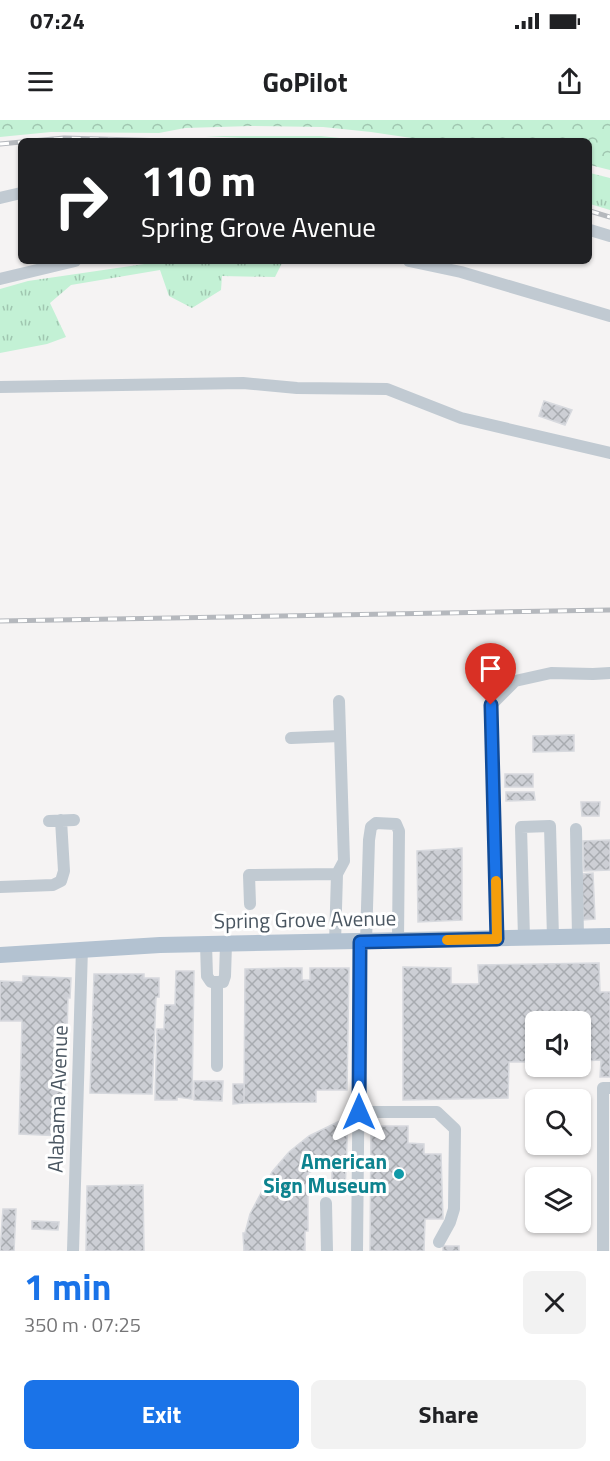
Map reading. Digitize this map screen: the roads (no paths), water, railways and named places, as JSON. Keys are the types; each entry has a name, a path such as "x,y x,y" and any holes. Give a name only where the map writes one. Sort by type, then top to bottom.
{"main road":[{"name":"Spring Grove Avenue","path":"0,955 82,948 206,944 398,942 610,936"}],"street":[{"path":"0,198 18,194"},
{"path":"592,231 610,236"},
{"path":"0,279 62,264"},
{"path":"423,264 461,272 610,316"},
{"path":"0,387 243,383 387,389 461,418 610,453"},
{"path":"497,939 491,705 515,681 551,673 610,673"},
{"path":"335,943 337,874 344,861 339,701"},
{"path":"291,738 340,736"},
{"path":"0,887 53,885 61,881 64,871 55,821 74,820"},
{"path":"357,1251 363,942 369,840 371,827 376,823 396,824 399,831 398,942"},
{"path":"524,939 521,827 531,826 550,826 553,938"},
{"path":"576,829 578,937"},
{"path":"250,904 249,875 337,874"},
{"path":"206,944 207,976 211,982 217,982 223,981 225,976 226,944"},
{"name":"Alabama Avenue","path":"73,1251 82,948"},
{"path":"217,982 217,1066"},
{"path":"603,1251 607,1088"},
{"path":"359,1112 438,1112 455,1129 454,1209 440,1242"},
{"path":"326,1203 327,1251"}],"railway":[{"path":"0,144 18,142"},
{"path":"592,212 610,217"},
{"path":"0,621 610,610"}],"place":[{"name":"American Sign Museum","path":"399,1174"}]}
